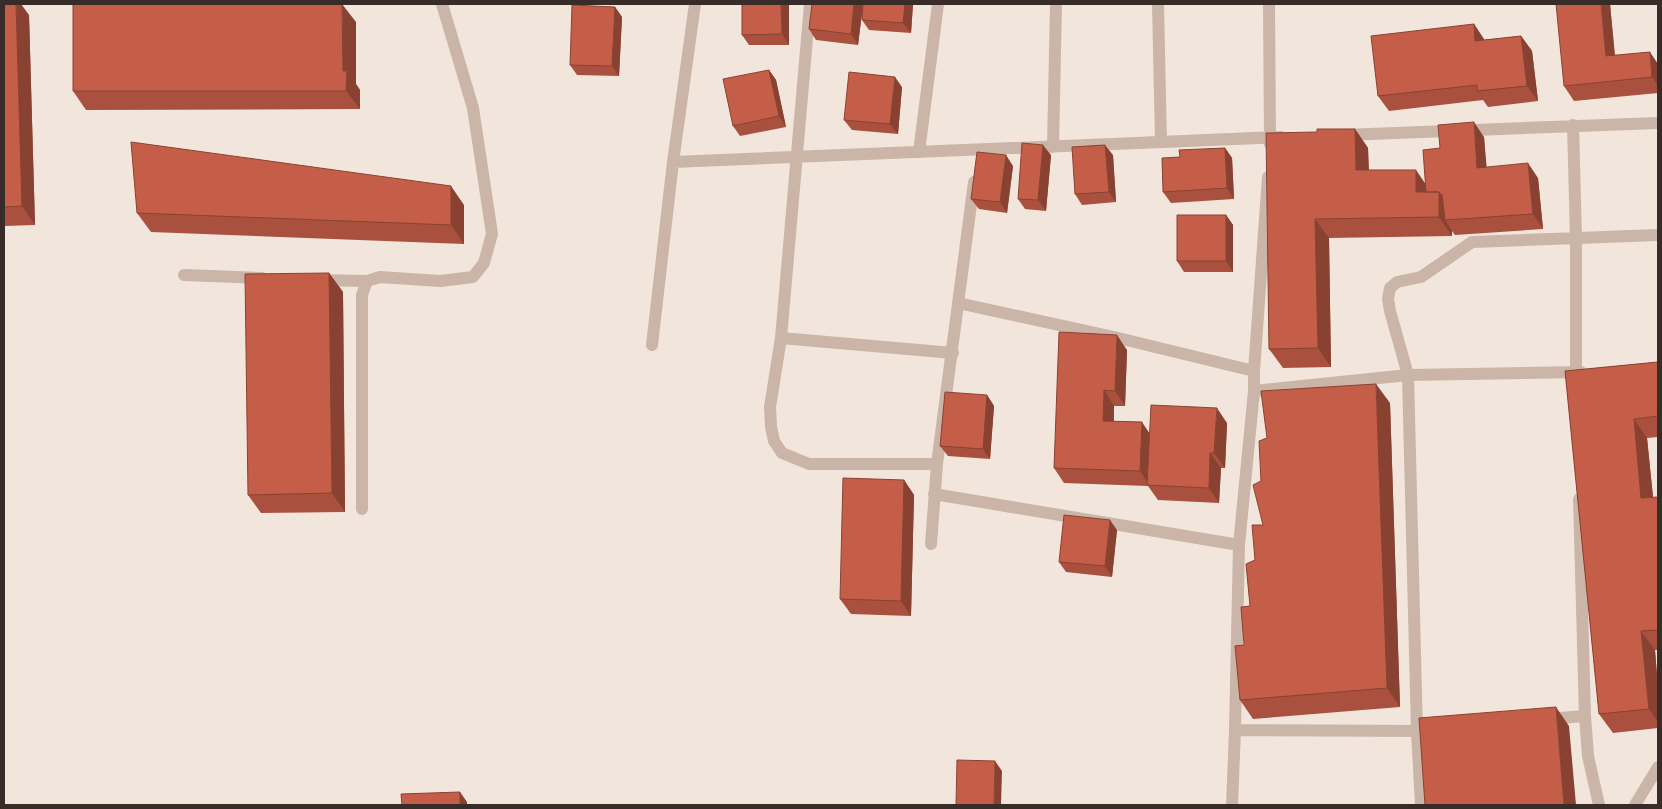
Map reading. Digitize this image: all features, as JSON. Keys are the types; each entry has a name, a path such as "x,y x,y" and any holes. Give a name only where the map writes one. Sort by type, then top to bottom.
{"street":[{"path":"300,279 367,281 380,277 440,280 473,277 484,263 492,234 473,108 442,4"},
{"path":"652,345 673,162 695,4"},
{"path":"810,4 781,338 770,407 774,441 782,453 809,464 937,464"},
{"path":"919,152 938,4"},
{"path":"1053,147 1056,4"},
{"path":"1158,4 1161,142"},
{"path":"1232,805 1236,730 1239,545 1254,392 1271,138 1269,4"},
{"path":"1329,135 1658,123"},
{"path":"1573,125 1577,402"},
{"path":"673,162 919,152 977,159 1053,147 1290,137"},
{"path":"931,544 937,464 977,159"},
{"path":"1421,805 1417,732 1408,375 1390,311 1388,299 1390,288 1397,282 1421,277 1472,242 1658,235"},
{"path":"184,275 271,278"},
{"path":"362,509 362,295 367,281"},
{"path":"958,302 1254,371"},
{"path":"781,338 953,353"},
{"path":"1254,392 1408,375 1594,371"},
{"path":"1579,490 1585,716 1588,756 1599,805"},
{"path":"934,494 1239,545"},
{"path":"1535,721 1585,716"},
{"path":"1236,730 1417,732 1437,730"},
{"path":"1635,805 1658,767"}],"building":[{"path":"4,4 16,4 22,206 4,207"},
{"path":"73,4 342,4 343,71 347,71 346,91 73,91"},
{"path":"742,4 781,4 782,34 742,35"},
{"path":"812,4 854,4 851,34 809,29"},
{"path":"863,4 905,4 903,23 862,20"},
{"path":"1556,4 1601,4 1606,56 1650,52 1652,77 1564,86"},
{"path":"572,5 615,7 612,66 570,65"},
{"path":"1474,24 1475,41 1521,36 1527,86 1477,91 1477,85 1378,96 1371,36"},
{"path":"769,70 779,116 733,126 723,79"},
{"path":"849,72 895,77 890,124 844,120"},
{"path":"1474,122 1477,168 1528,163 1533,214 1445,220 1442,194 1439,192 1426,192 1423,150 1440,148 1438,125"},
{"path":"1317,129 1355,129 1356,170 1416,170 1416,192 1439,192 1439,217 1315,219 1318,348 1269,349 1266,133 1317,132"},
{"path":"131,142 451,186 451,225 137,213"},
{"path":"1022,143 1043,145 1038,200 1018,199"},
{"path":"1105,145 1109,192 1075,194 1072,147"},
{"path":"1225,148 1227,188 1163,192 1162,158 1180,157 1179,150"},
{"path":"977,152 1006,155 1000,202 971,199"},
{"path":"1177,215 1226,215 1226,261 1177,261"},
{"path":"329,273 332,493 248,495 245,274"},
{"path":"1059,332 1117,335 1115,391 1104,390 1103,421 1142,422 1140,471 1054,468"},
{"path":"1658,362 1658,416 1634,419 1641,498 1658,497 1658,630 1641,631 1649,709 1599,714 1565,371"},
{"path":"1376,384 1387,688 1240,700 1235,646 1244,645 1241,607 1250,606 1246,564 1255,560 1252,525 1263,525 1253,485 1261,481 1259,441 1267,438 1261,391"},
{"path":"945,392 987,395 983,449 940,446"},
{"path":"1151,405 1217,408 1214,453 1210,453 1209,488 1147,485"},
{"path":"843,478 904,480 901,601 840,599"},
{"path":"1064,515 1110,520 1105,566 1059,562"},
{"path":"1556,707 1564,805 1425,805 1419,718"},
{"path":"957,760 995,761 994,805 956,805"},
{"path":"460,792 460,805 402,805 401,794"}]}
